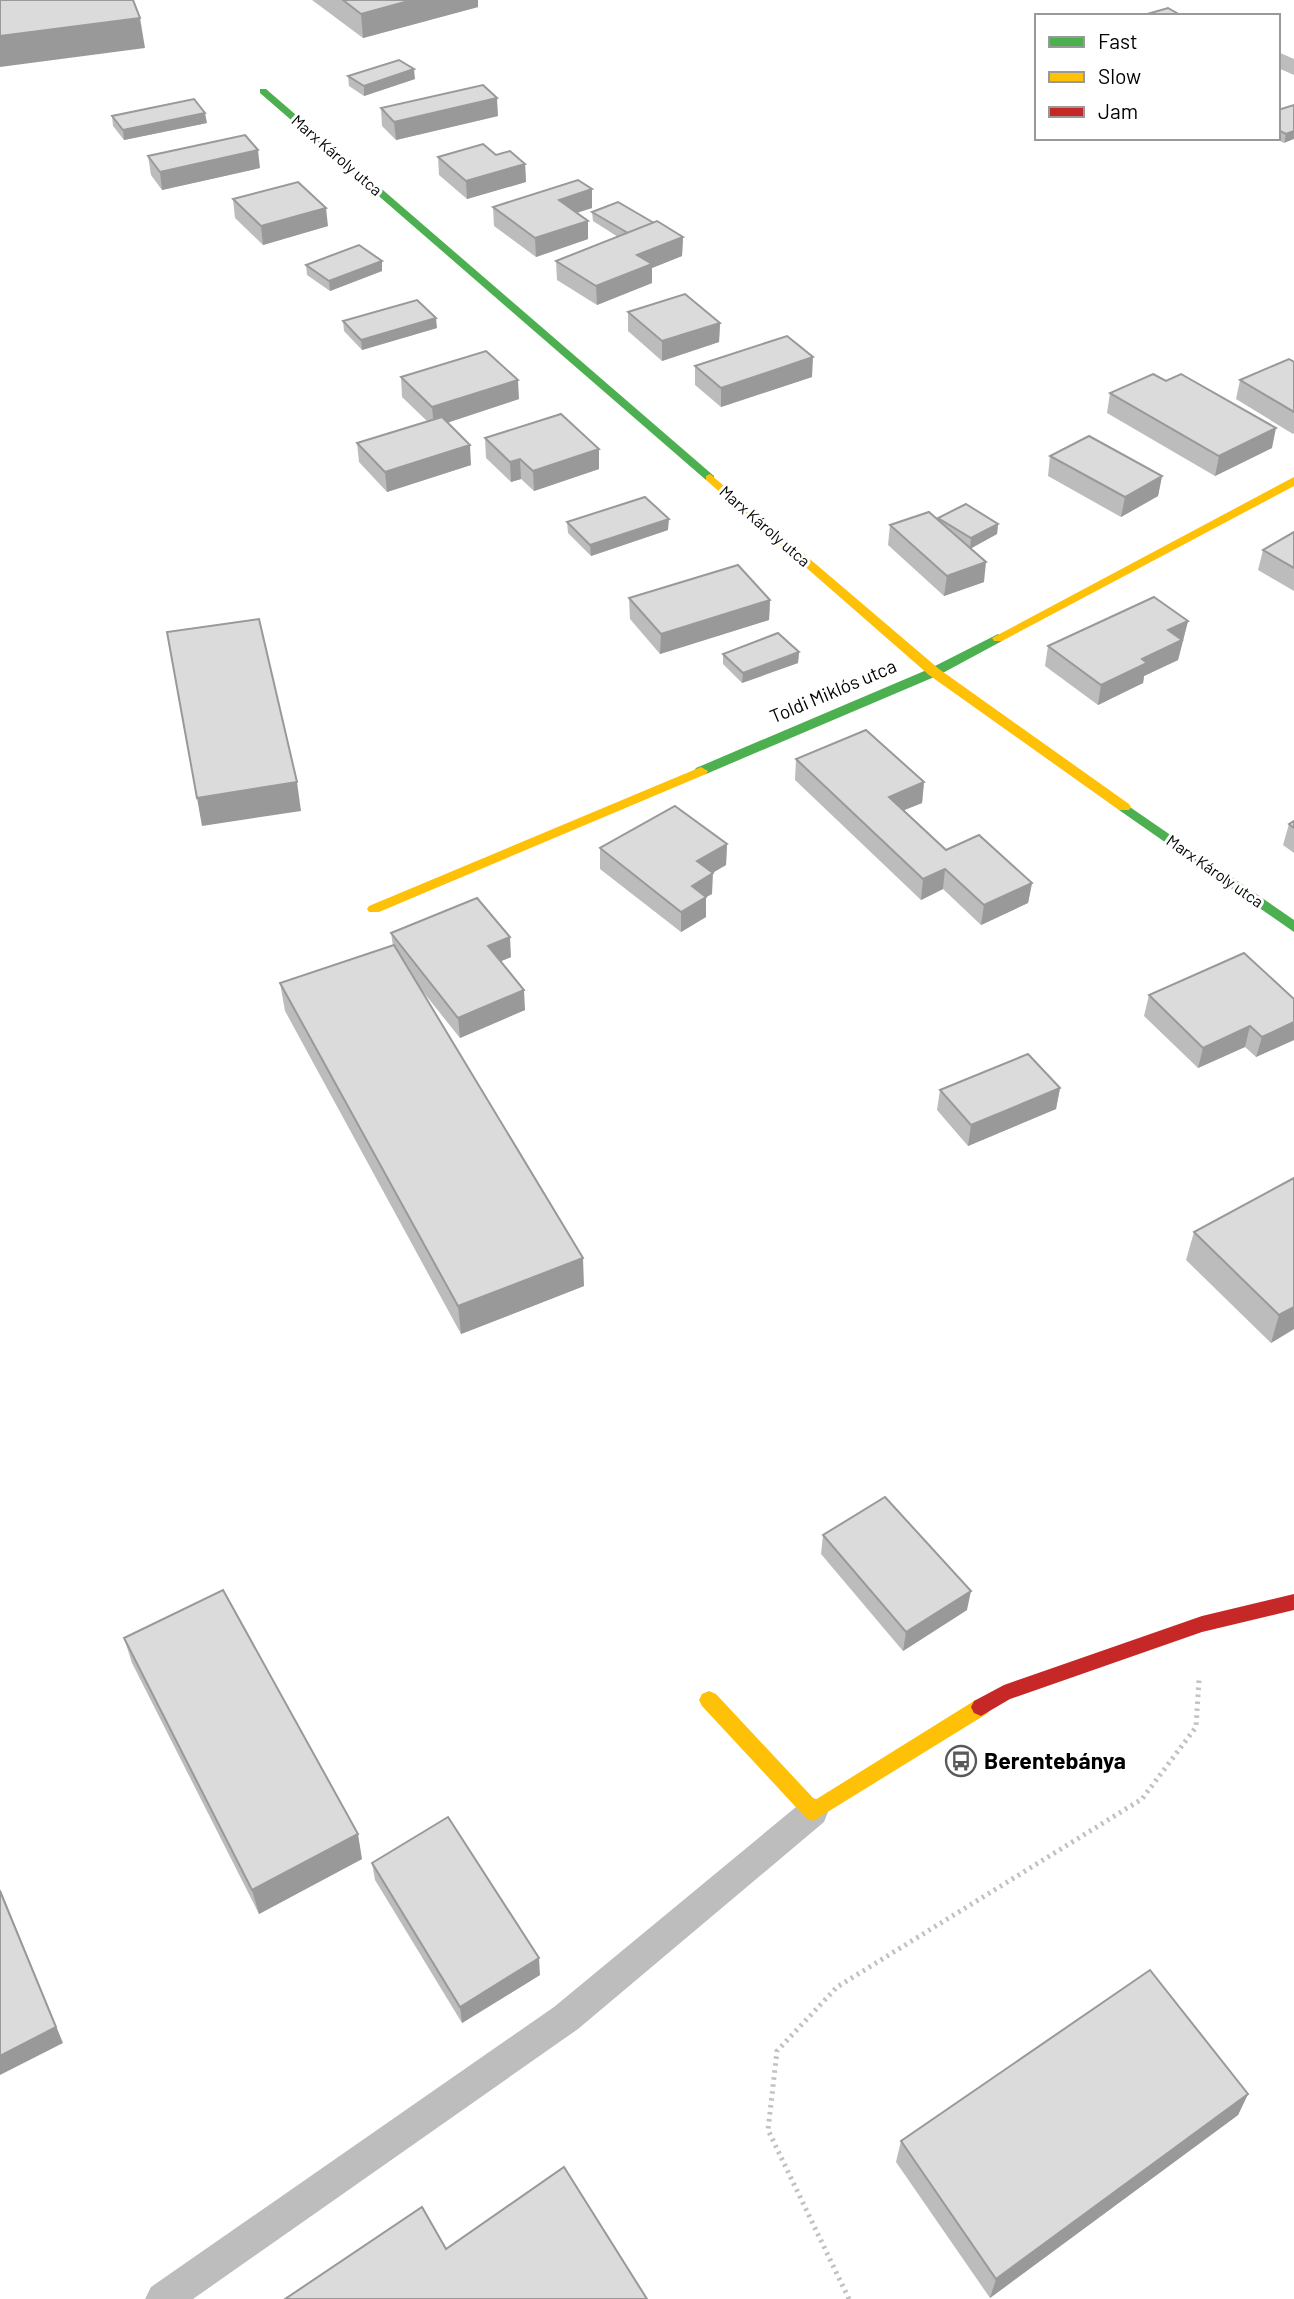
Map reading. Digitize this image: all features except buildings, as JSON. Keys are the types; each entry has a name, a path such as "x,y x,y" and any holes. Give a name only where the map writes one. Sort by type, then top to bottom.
{"street":[{"name":"Marx Károly utca","path":"263,91 934,671 1294,928"},
{"name":"Toldi Miklós utca","path":"374,909 934,671 1294,481"},
{"path":"709,1700 813,1812 1004,1693 1202,1624 1294,1602"}],"lane":[{"path":"163,2299 566,2018 813,1812"}],"path":[{"path":"849,2299 768,2130 777,2052 837,1987 1142,1799 1196,1727 1202,1624"}],"traffic: fast":[{"path":"263,91 710,478"},
{"path":"701,771 934,672 998,638"},
{"path":"1124,807 1294,927"}],"traffic: slow":[{"path":"710,478 934,672 1124,807"},
{"path":"998,638 1294,481"},
{"path":"374,909 701,771"},
{"path":"709,1700 813,1812 981,1707"}],"traffic: jam":[{"path":"981,1707 1004,1693 1202,1624 1294,1602"}],"place":[{"name":"Berentebánya","path":"961,1761"}]}
